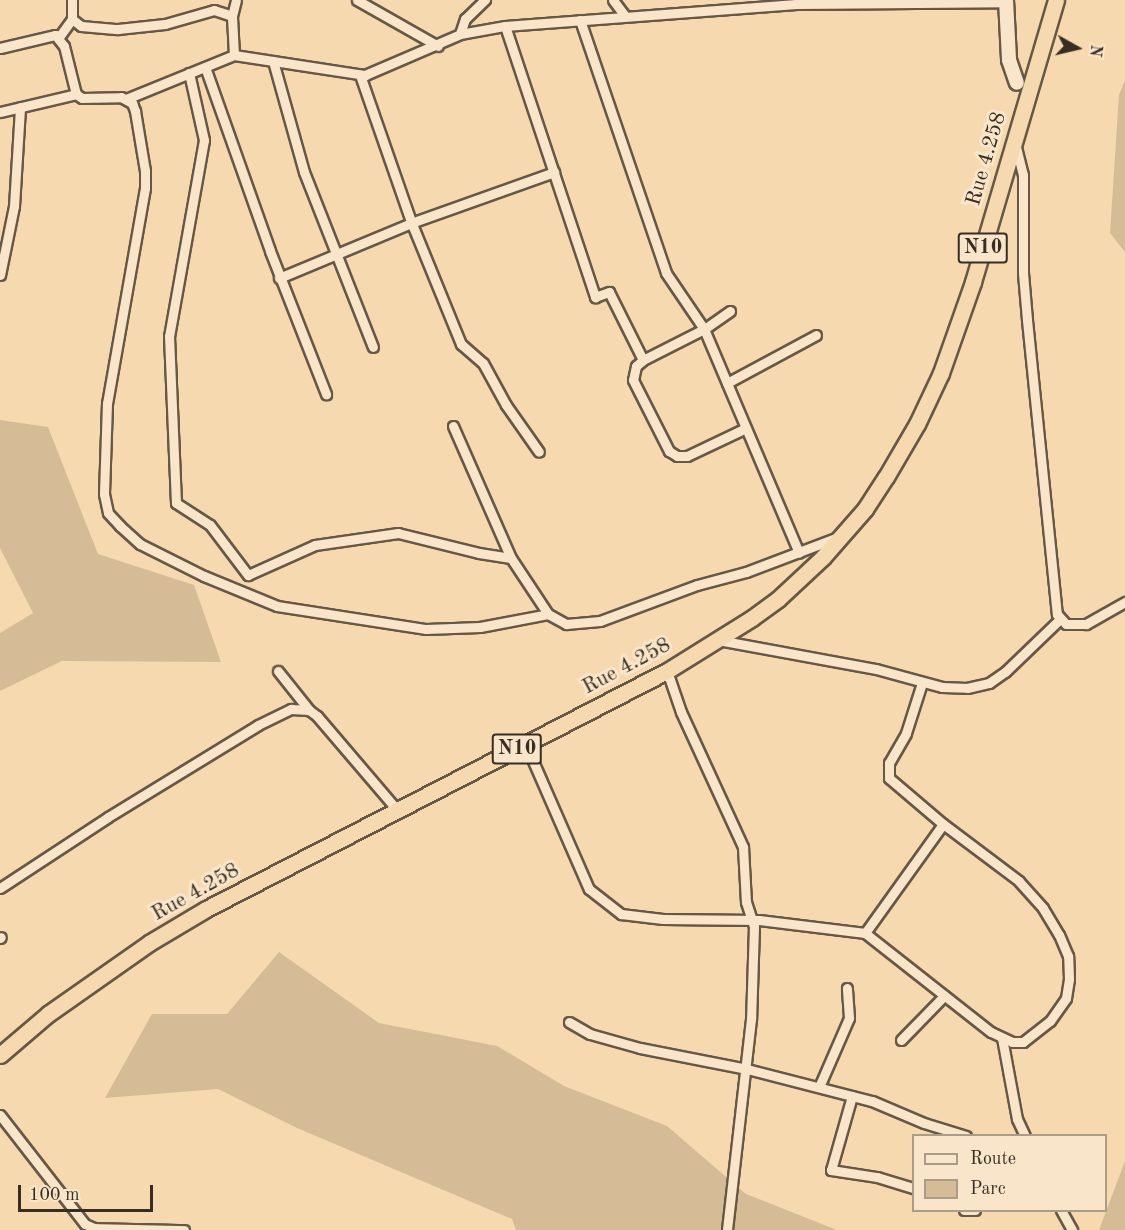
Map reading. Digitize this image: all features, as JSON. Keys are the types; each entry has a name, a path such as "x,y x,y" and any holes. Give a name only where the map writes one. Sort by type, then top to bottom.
{"highway":[{"name":"N10","path":"1023,89 1056,0"},
{"name":"Rue 4.258","path":"0,1055 48,1014 149,943 206,909 667,670 718,640 778,599 823,557 865,508 886,477 917,424 941,373 973,282 1015,141 1023,89"}],"main road":[{"path":"1006,1 1009,60 1023,89"}],"street":[{"path":"72,0 72,19 60,37 76,94 82,98 114,96 132,103 144,159 145,188 107,403 104,494 108,513 140,544 204,576 278,606 426,629 480,627 548,614"},
{"path":"234,55 232,16 236,0"},
{"path":"357,0 370,3 438,46"},
{"path":"460,34 465,19 484,0"},
{"path":"613,0 625,16"},
{"path":"126,99 234,55 360,75 438,46 460,34 505,26 796,4 1006,1"},
{"path":"72,19 81,26 118,29 165,24 213,10 232,16"},
{"path":"580,20 666,273 704,328 799,553"},
{"path":"505,26 595,297 609,292 643,360"},
{"path":"0,48 50,34 60,37"},
{"path":"273,61 304,172 373,347"},
{"path":"205,67 280,277 326,394"},
{"path":"189,73 204,140 169,336 176,503 210,525 249,575 315,545 398,533 511,558"},
{"path":"360,75 411,223 461,344 483,363 506,405 538,452"},
{"path":"0,112 76,94"},
{"path":"0,275 14,206 20,107"},
{"path":"1015,141 1024,185 1023,273 1049,515 1055,606 1060,619 1073,626 1086,624 1125,602"},
{"path":"280,277 411,223 554,172"},
{"path":"729,311 704,328 643,360 636,366 633,380 669,451 677,456 687,456 746,428"},
{"path":"727,384 816,335"},
{"path":"453,426 511,558 548,614 566,624 600,621 697,585 799,553 841,536"},
{"path":"718,640 876,669 922,682 967,688 989,683 1005,672 1060,619"},
{"path":"667,670 681,712 740,838 745,857 746,903 753,920 751,1019 727,1230"},
{"path":"278,671 309,710 317,716 398,811"},
{"path":"526,745 589,889 621,914 663,919 753,920 865,933 944,996 1002,1038 1023,1042 1050,1021 1066,998 1069,979 1068,956 1059,935 1042,908 1019,881 943,824 889,778 888,771 892,756 906,733 922,682"},
{"path":"0,888 108,817 258,725 291,710 309,710"},
{"path":"865,933 943,824"},
{"path":"819,1088 849,1018 847,988"},
{"path":"902,1040 944,996"},
{"path":"569,1022 590,1034 640,1048 745,1069 852,1096 960,1134"},
{"path":"1002,1038 1017,1119 1024,1134"},
{"path":"852,1096 831,1170 877,1177 912,1187"},
{"path":"0,1114 85,1224 94,1228 184,1230"},
{"path":"1062,1212 1072,1230"}],"green space":[{"path":"1125,80 1125,252 1110,233 1119,95"},
{"path":"0,420 48,427 98,554 194,585 221,662 62,661 0,691 0,633 33,613 0,548"},
{"path":"279,952 379,1023 497,1046 564,1086 667,1126 746,1194 837,1230 516,1230 512,1219 297,1128 218,1089 105,1098 152,1014 227,1014"},
{"path":"1125,1161 1125,1230 1099,1230"}]}
